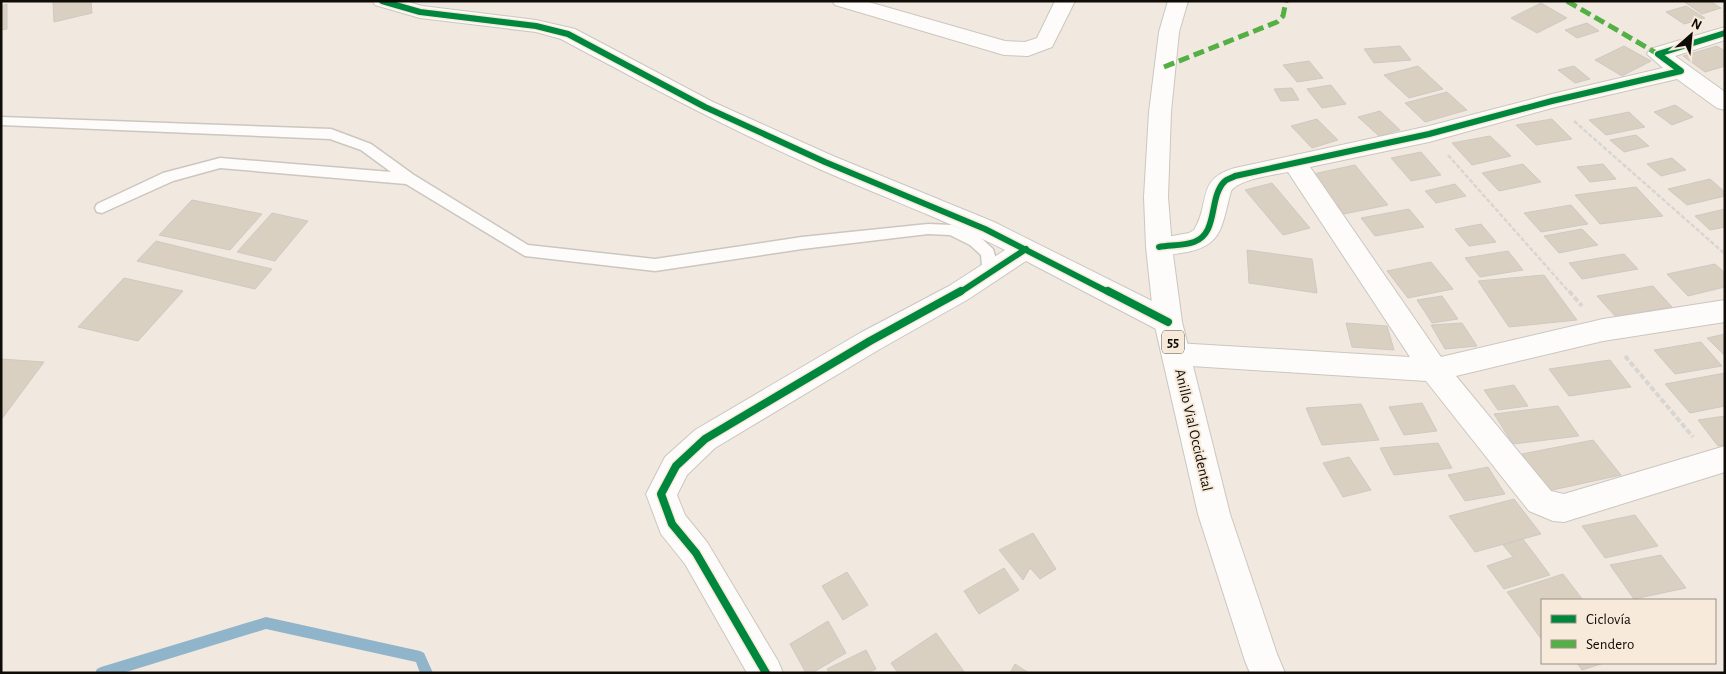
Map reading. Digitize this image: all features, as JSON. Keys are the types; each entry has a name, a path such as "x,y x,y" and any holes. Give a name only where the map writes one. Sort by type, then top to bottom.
{"main road":[{"path":"382,1 420,12 536,26 568,34 705,107 825,162 985,229 1168,322"},
{"path":"842,1 1004,48 1028,49 1045,42 1065,1"},
{"name":"Anillo Vial Occidental","path":"1178,1 1169,32 1160,112 1156,197 1158,247 1168,322 1214,514 1262,660 1268,673"},
{"path":"1725,33 1658,54 1725,103"},
{"path":"1158,247 1194,242 1203,237 1209,227 1219,190 1225,181 1235,176 1429,134 1552,101 1681,71"},
{"path":"1294,162 1434,370 1540,501 1553,507 1564,508 1719,460"},
{"path":"766,673 696,553 672,524 661,494 676,466 705,439 870,341 981,279 1026,249"},
{"path":"1176,354 1434,370 1603,330 1725,311"}],"lane":[{"path":"1,121 331,134 366,147 409,179 525,250 655,265 802,244 928,229 952,230 976,241 988,253 990,266 981,279"},
{"path":"102,208 168,177 220,163 409,179"}],"path":[{"path":"1552,101 1725,254"},
{"path":"1429,134 1719,460"}],"building":[{"path":"53,1 91,1 92,13 54,22"},
{"path":"1683,1 1710,1 1721,8 1702,14"},
{"path":"1541,3 1567,18 1537,33 1511,18"},
{"path":"7,4 7,29 1,30 1,6"},
{"path":"1686,6 1705,18 1684,24 1666,12"},
{"path":"1587,23 1599,31 1577,38 1565,30"},
{"path":"1400,46 1411,60 1374,63 1364,49"},
{"path":"1624,46 1651,61 1622,76 1595,60"},
{"path":"1717,46 1725,51 1725,66 1705,72 1683,56"},
{"path":"1309,61 1323,78 1297,82 1283,65"},
{"path":"1418,66 1443,89 1409,98 1384,75"},
{"path":"1574,66 1590,79 1575,83 1558,70"},
{"path":"1331,85 1346,104 1322,108 1307,89"},
{"path":"1292,88 1299,100 1281,101 1274,89"},
{"path":"1447,92 1467,110 1425,122 1405,103"},
{"path":"1675,105 1693,117 1672,125 1654,112"},
{"path":"1380,111 1400,130 1379,136 1358,117"},
{"path":"1629,112 1645,127 1606,135 1589,120"},
{"path":"1317,119 1338,140 1312,148 1291,126"},
{"path":"1552,119 1572,139 1536,145 1516,125"},
{"path":"1636,135 1649,146 1624,152 1610,140"},
{"path":"1490,136 1511,156 1472,165 1452,143"},
{"path":"1421,152 1441,175 1411,181 1391,158"},
{"path":"1672,158 1686,170 1661,176 1647,164"},
{"path":"1523,164 1541,182 1499,191 1482,173"},
{"path":"1603,164 1616,179 1590,182 1577,167"},
{"path":"1355,165 1388,205 1344,214 1313,174"},
{"path":"1710,179 1725,192 1725,196 1687,205 1668,189"},
{"path":"1272,183 1310,228 1283,235 1245,190"},
{"path":"1455,184 1466,196 1436,203 1425,191"},
{"path":"1636,187 1663,216 1600,224 1575,195"},
{"path":"192,200 262,214 230,250 159,235"},
{"path":"1571,205 1588,224 1541,232 1524,213"},
{"path":"1409,209 1424,227 1375,236 1361,218"},
{"path":"1725,209 1725,227 1710,230 1695,216"},
{"path":"272,213 308,221 275,261 237,252"},
{"path":"1481,224 1496,242 1469,246 1455,229"},
{"path":"1582,229 1598,245 1559,253 1544,236"},
{"path":"156,241 272,269 255,289 137,261"},
{"path":"1247,250 1312,259 1317,293 1249,283"},
{"path":"1508,251 1523,270 1480,277 1465,258"},
{"path":"1624,254 1638,269 1582,279 1569,263"},
{"path":"1431,262 1453,289 1408,298 1387,271"},
{"path":"1715,264 1725,273 1725,287 1688,296 1667,274"},
{"path":"1544,275 1577,320 1509,327 1478,281"},
{"path":"124,278 183,291 138,341 78,327"},
{"path":"1653,286 1672,307 1616,317 1597,296"},
{"path":"1442,296 1458,319 1432,323 1417,300"},
{"path":"1346,323 1387,326 1394,350 1352,347"},
{"path":"1462,323 1477,346 1445,349 1431,325"},
{"path":"1725,334 1725,356 1707,338"},
{"path":"1701,342 1722,366 1675,374 1654,350"},
{"path":"1,359 44,362 1,420"},
{"path":"1610,360 1631,387 1569,396 1549,369"},
{"path":"1725,373 1725,406 1690,413 1665,384"},
{"path":"1514,385 1528,406 1498,410 1484,390"},
{"path":"1422,403 1437,431 1404,435 1389,407"},
{"path":"1361,404 1379,440 1322,445 1306,408"},
{"path":"1558,406 1579,436 1513,444 1494,414"},
{"path":"1725,416 1725,445 1718,446 1698,420"},
{"path":"1593,440 1621,475 1548,491 1522,454"},
{"path":"1438,443 1452,468 1394,475 1380,448"},
{"path":"1349,457 1371,490 1343,497 1323,463"},
{"path":"1488,467 1505,494 1465,501 1448,475"},
{"path":"1514,499 1541,534 1475,552 1449,516"},
{"path":"1635,515 1658,546 1605,558 1582,526"},
{"path":"1033,533 1056,569 1040,579 1030,568 1023,580 999,550"},
{"path":"1523,539 1550,575 1504,589 1487,566 1513,557 1503,545"},
{"path":"1661,555 1686,588 1634,599 1610,565"},
{"path":"1004,568 1019,590 979,614 964,591"},
{"path":"847,572 868,605 843,620 822,586"},
{"path":"1563,574 1582,599 1541,599 1541,639 1507,592"},
{"path":"828,621 846,653 812,673 806,673 790,644"},
{"path":"936,633 965,673 898,673 891,663"},
{"path":"866,650 876,669 868,673 829,673 827,669"},
{"path":"1015,664 1029,673 1010,673"},
{"path":"1578,664 1601,664 1582,670"}],"waterway":[{"path":"101,673 266,623 420,657 427,673"}],"marked path":[{"path":"1164,67 1277,22 1283,16 1286,1"},
{"path":"1567,1 1658,54"}],"cycle path":[{"path":"382,1 420,12 536,26 568,34 705,107 825,162 985,229 1168,322"},
{"path":"1159,247 1194,242 1203,237 1209,227 1219,189 1225,181 1235,176 1429,134 1552,101 1681,71 1658,54 1725,33"},
{"path":"766,673 696,553 672,524 661,494 676,466 705,439 870,341 958,293 1026,249"}]}
